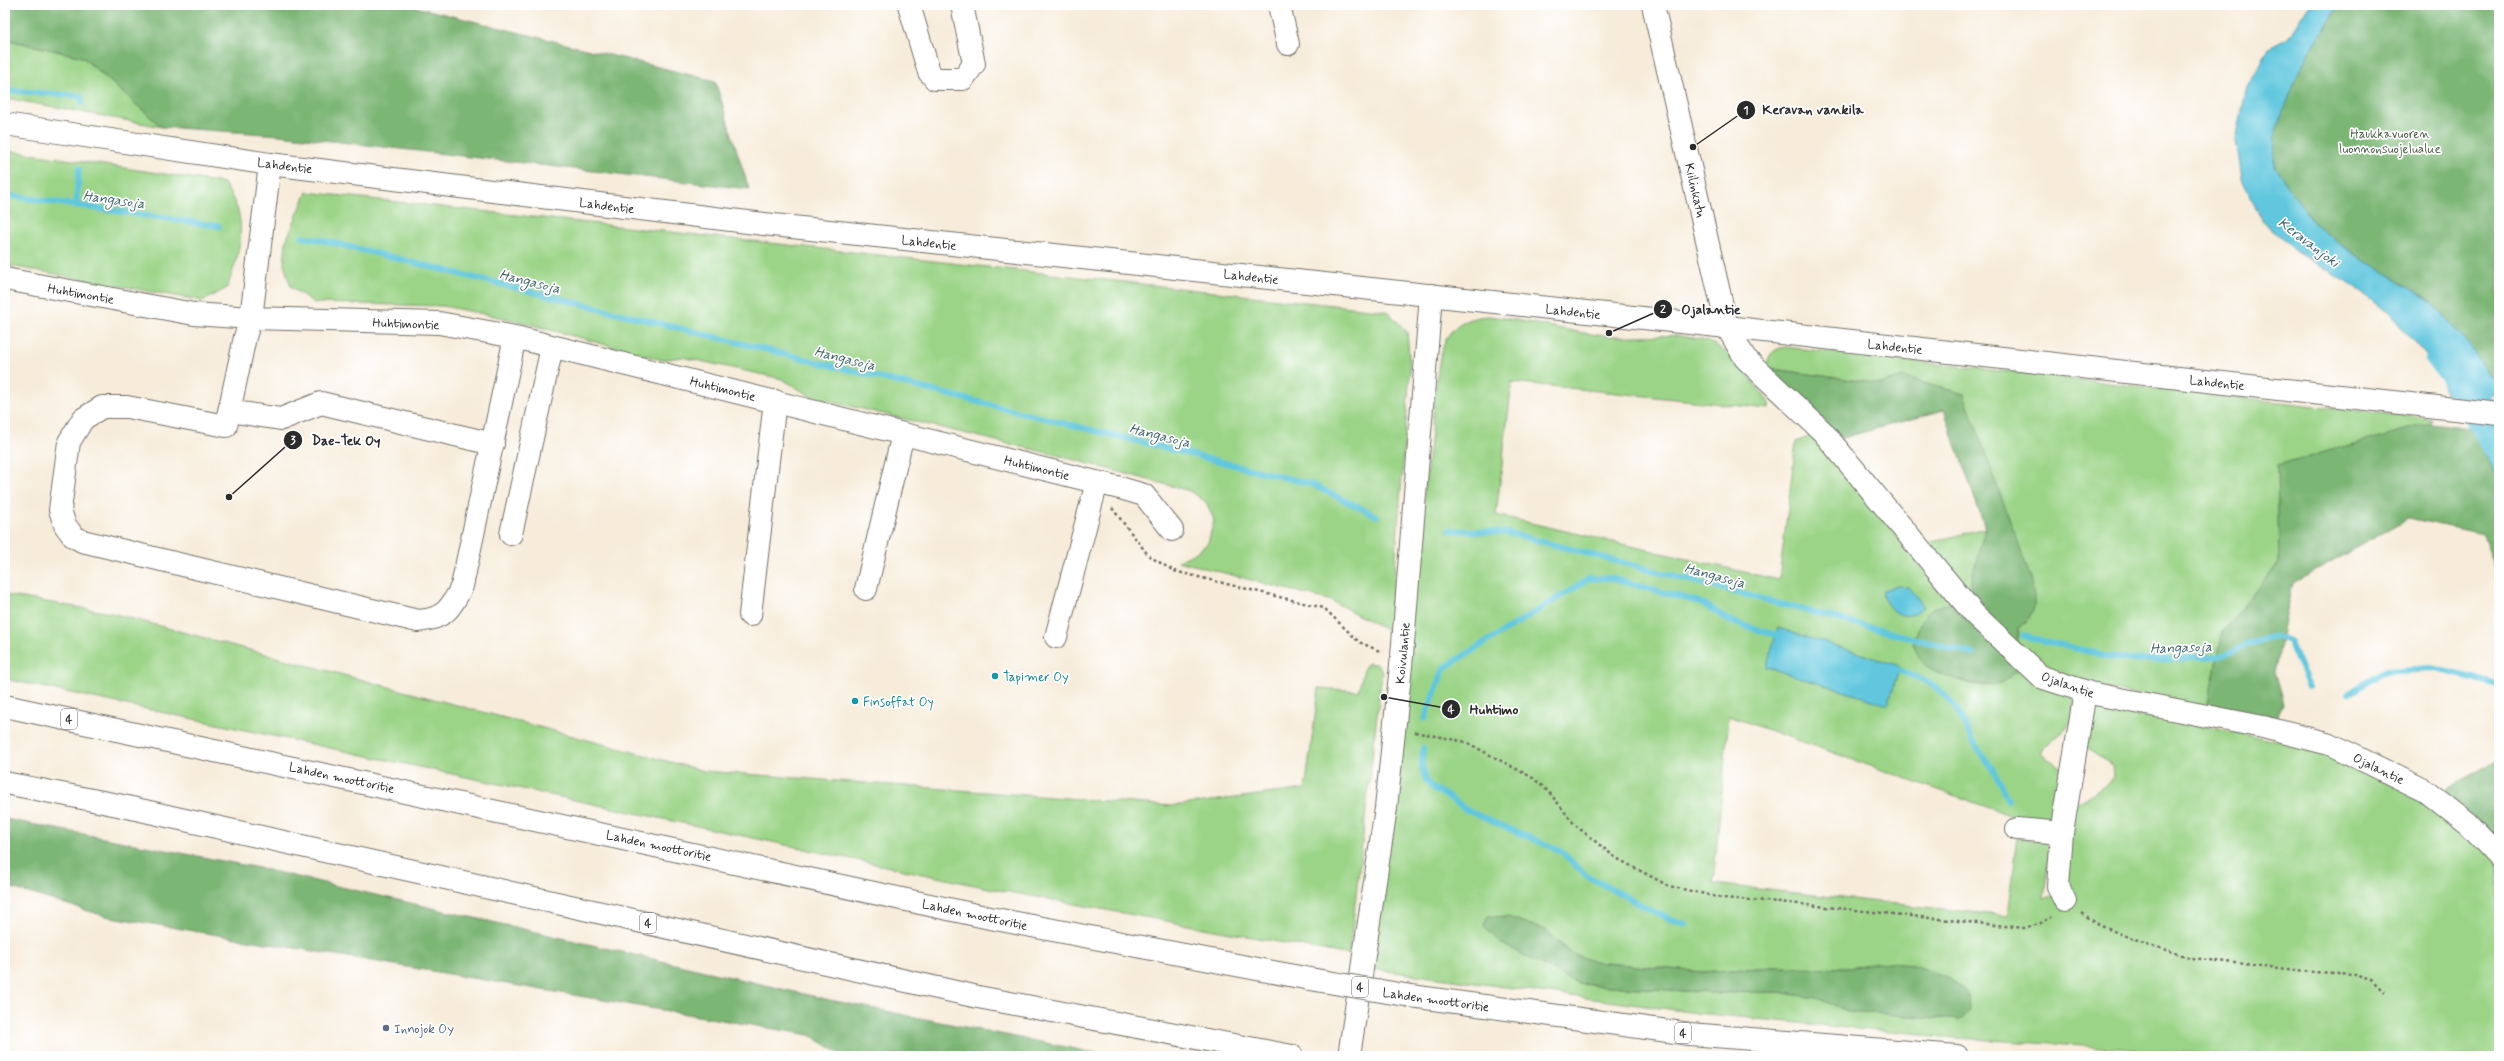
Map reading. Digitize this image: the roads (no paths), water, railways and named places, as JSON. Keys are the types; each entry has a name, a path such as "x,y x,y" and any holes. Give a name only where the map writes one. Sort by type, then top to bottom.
{"main road":[{"path":"909,5 929,72 935,79 947,80 963,79 974,64 962,5"},
{"path":"1279,5 1288,44"},
{"name":"Kiilinkatu","path":"1653,5 1727,327"},
{"name":"Lahdentie","path":"5,124 270,164 772,225 1727,327 2499,414"},
{"path":"270,164 252,318 245,337 226,426 127,407 102,408 83,419 69,442 60,510 64,525 73,536 82,541 418,620 433,620 453,605 462,586 516,337"},
{"name":"Huhtimontie","path":"5,280 194,314 252,318 439,324 516,337 903,434 1094,492 1144,495 1172,530"},
{"name":"Koivulantie","path":"1349,1056 1386,808 1402,656 1431,295"},
{"name":"Ojalantie","path":"1727,327 1745,358 1823,432 1974,614 2041,677 2085,692 2263,727 2330,744 2426,792 2468,824 2499,857"},
{"path":"511,534 552,347"},
{"path":"750,615 775,401"},
{"path":"229,411 281,419 321,403 493,444"},
{"path":"866,589 903,434"},
{"path":"1056,637 1094,492"},
{"path":"2065,901 2058,886 2062,833 2085,692"},
{"name":"Lahden moottoritie","path":"5,706 982,916 1310,979 1411,996 1690,1034 1957,1056"},
{"name":"4","path":"5,784 118,805 978,997 1292,1056"},
{"path":"2017,829 2062,833"}],"water":[{"path":"2309,5 2339,5 2299,71 2275,133 2274,166 2311,220 2338,243 2432,302 2466,341 2499,388 2499,395 2446,394 2441,373 2390,314 2360,291 2296,251 2262,221 2242,179 2236,140 2247,86 2259,68 2269,48 2288,38"},
{"path":"2473,428 2499,431 2499,482 2497,477"},
{"path":"1898,586 1908,587 1924,606 1911,615 1906,616 1896,612 1884,600 1883,590"},
{"path":"1778,628 1900,666 1888,705 1766,667"}],"waterway":[{"path":"5,90 81,96 82,103"},
{"path":"76,206 79,169"},
{"name":"Hangasoja","path":"5,195 219,226"},
{"name":"Hangasoja","path":"302,237 322,240 1311,484 1377,516"},
{"name":"Keravanjoki","path":"2442,356 2453,367 2499,443"},
{"name":"Hangasoja","path":"1450,530 1509,533 1973,654"},
{"path":"1425,719 1444,668 1589,579 1609,578 1696,601 1711,608 1729,621 1783,637"},
{"name":"Hangasoja","path":"2023,636 2129,661 2221,657 2251,643 2277,637 2289,641 2309,687"},
{"path":"1890,668 1929,683 1945,695 1961,716 1977,747 1999,779 2008,800"},
{"name":"Hangasoja","path":"2348,694 2385,671 2432,668 2499,685"},
{"path":"1423,748 1422,766 1426,781 1435,790 1447,796 1468,811 1561,851 1584,874 1660,915 1686,924"}],"place":[{"name":"Keravan vankila","path":"1693,147"},
{"name":"Ojalantie","path":"1609,333"},
{"name":"Dae-Tek Oy","path":"229,497"},
{"name":"Tapimer Oy","path":"995,676"},
{"name":"Huhtimo","path":"1384,697"},
{"name":"Finsoffat Oy","path":"855,701"},
{"name":"Innojok Oy","path":"386,1028"}],"park label":[{"name":"Haukkavuoren luonnonsuojelualue","path":"2390,140"}]}
